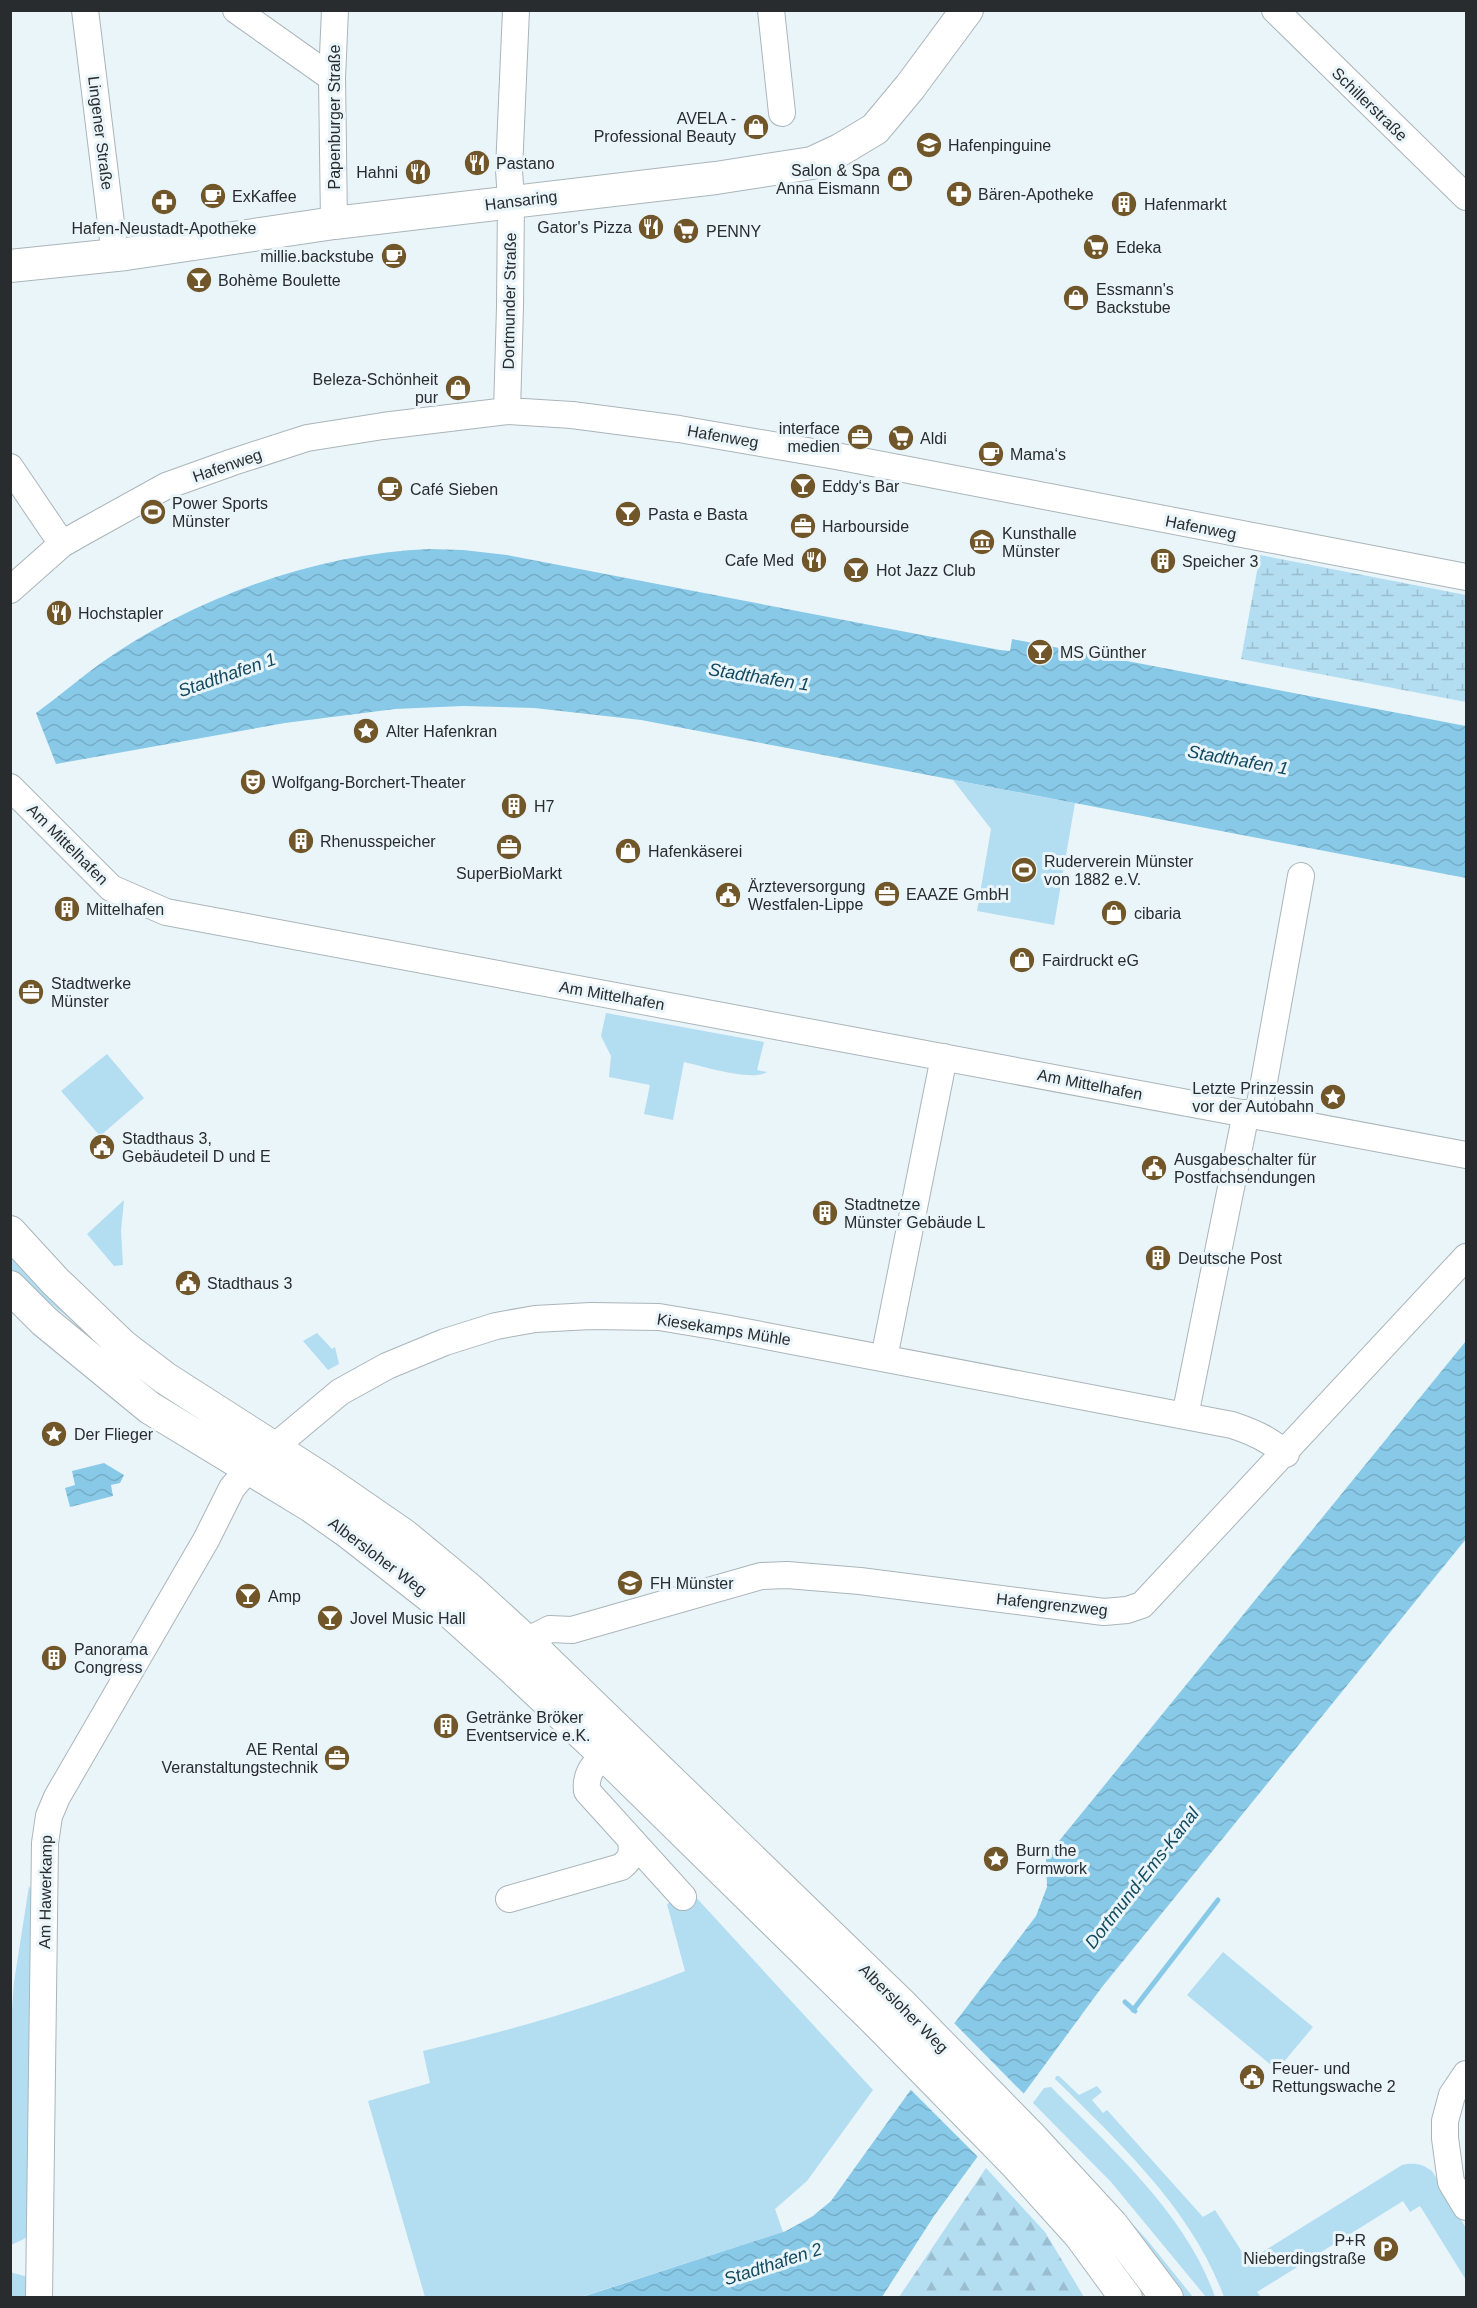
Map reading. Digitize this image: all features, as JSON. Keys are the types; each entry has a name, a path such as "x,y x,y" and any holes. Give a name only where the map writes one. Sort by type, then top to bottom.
{"main road":[{"name":"Hansaring","path":"10,267 115,256 334,223 511,200 716,178 784,168 822,159 875,129 967,10"},
{"name":"Albersloher Weg","path":"10,1232 55,1281 123,1346 165,1378 324,1480 405,1536 469,1588 529,1645 614,1744 918,2043 1024,2151 1112,2225 1167,2298"},
{"name":"Albersloher Weg","path":"10,1287 44,1322 150,1408 311,1506 389,1562 529,1645"},
{"name":"Albersloher Weg","path":"1024,2151 1080,2235 1126,2298"}],"street":[{"name":"Lingener Straße","path":"85,10 115,256"},
{"path":"236,10 332,78"},
{"name":"Papenburger Straße","path":"334,223 332,78 335,10"},
{"name":"Dortmunder Straße","path":"507,411 511,200 509,170 516,10"},
{"path":"771,10 782,113"},
{"name":"Schillerstraße","path":"1275,10 1467,197"},
{"name":"Hafenweg","path":"10,590 62,544 166,486 307,438 507,411 572,415 679,429 803,450 1467,577"},
{"path":"10,467 62,544"},
{"name":"Am Mittelhafen","path":"10,787 111,888 166,912 1467,1155"},
{"path":"1185,1416 1252,1114 1301,876"},
{"path":"884,1358 944,1057"},
{"name":"Hafengrenzweg","path":"529,1645 572,1630 761,1576 787,1575 860,1581 1104,1612 1127,1610 1142,1605 1286,1454 1467,1257"},
{"name":"Kiesekamps Mühle","path":"273,1448 340,1392 387,1366 445,1342 496,1326 535,1319 591,1316 659,1317 1185,1416 1255,1432 1271,1441 1286,1454"},
{"path":"248,1469 273,1448"},
{"name":"Am Hawerkamp","path":"39,2298 45,1843 49,1816 57,1797 128,1672 206,1540 232,1488 248,1469"},
{"path":"614,1744 592,1767 586,1779 587,1791 683,1897"},
{"path":"509,1899 621,1868 630,1860 633,1851 631,1841"},
{"path":"1463,2079 1452,2095 1445,2121 1444,2138 1451,2182 1467,2206"}],"green space":[{"path":"1260,555 1466,595 1466,702 1241,659"},
{"name":"Ruderverein Münster von 1882 e.V.","path":"953,780 1075,803 1054,925 977,911 991,829"},
{"path":"606,1013 764,1042 757,1070 767,1072 760,1075 739,1074 684,1062 673,1120 644,1114 650,1085 609,1077 611,1056 601,1036"},
{"path":"107,1054 144,1098 100,1136 61,1091"},
{"path":"124,1200 121,1231 123,1265 114,1266 87,1234"},
{"path":"10,1256 34,1281 214,1422 210,1428 122,1365 64,1314 30,1288 11,1269"},
{"path":"317,1333 332,1349 335,1347 339,1364 328,1370 303,1341"},
{"path":"29,1886 34,1895 30,2234 11,2245 12,2009"},
{"path":"692,1893 873,2090 807,2181 775,2209 783,2232 578,2298 425,2297 368,2101 430,2083 423,2051 556,2016 685,1971 667,1904"},
{"path":"1223,1952 1313,2027 1277,2070 1187,1995"},
{"path":"1059,2076 1079,2095 1097,2086 1102,2092 1092,2100 1103,2113 1107,2110 1203,2217 1215,2210 1248,2261 1402,2165 1418,2164 1425,2167 1432,2171 1466,2228 1466,2280 1420,2206 1410,2212 1403,2201 1257,2292 1261,2297 1224,2297 1210,2265 1174,2207 1129,2153 1055,2079"},
{"path":"1051,2087 1121,2158 1166,2210 1186,2238 1215,2297 1206,2297 1111,2182 1033,2103 1044,2088"},
{"path":"1046,2128 1148,2241 1193,2297 1180,2297 1041,2133"},
{"path":"986,2168 1045,2232 1084,2297 899,2297"},
{"path":"10,2272 28,2277 30,2297 11,2297"}],"water":[{"name":"Stadthafen 1","path":"430,549 507,555 1000,650 1010,651 1012,639 1466,726 1466,878 641,720 534,708 463,706 395,709 285,723 56,764 36,713 101,663 175,618 258,583 301,570 344,559 387,552"},
{"path":"1466,1341 1466,1539 1102,1987 934,2216 882,2297 579,2298 786,2231 813,2216 831,2201 935,2056 953,2025 1036,1916 1047,1887 1046,1857"},
{"path":"104,1463 124,1475 120,1483 111,1485 113,1496 70,1507 65,1488 75,1485 72,1471"}],"pier":[{"path":"952,2021 1026,2096 980,2159 908,2087"}],"waterway":[{"path":"1133,2010 1218,1900"},
{"path":"1125,2002 1135,2011"}],"place":[{"name":"AVELA - Professional Beauty","path":"756,127"},
{"name":"Hafenpinguine","path":"929,145"},
{"name":"Pastano","path":"477,163"},
{"name":"Hahni","path":"418,172"},
{"name":"Salon & Spa Anna Eismann","path":"900,179"},
{"name":"Bären-Apotheke","path":"959,194"},
{"name":"ExKaffee","path":"213,196"},
{"name":"Hafen-Neustadt-Apotheke","path":"164,202"},
{"name":"Hafenmarkt","path":"1124,204"},
{"name":"Gator's Pizza","path":"651,227"},
{"name":"PENNY","path":"686,231"},
{"name":"Edeka","path":"1096,247"},
{"name":"millie.backstube","path":"394,256"},
{"name":"Bohème Boulette","path":"199,280"},
{"name":"Essmann's Backstube","path":"1076,298"},
{"name":"Beleza-Schönheit pur","path":"458,388"},
{"name":"interface medien","path":"860,437"},
{"name":"Aldi","path":"901,438"},
{"name":"Mama‘s","path":"991,454"},
{"name":"Eddy‘s Bar","path":"803,486"},
{"name":"Café Sieben","path":"390,489"},
{"name":"Power Sports Münster","path":"153,512"},
{"name":"Pasta e Basta","path":"628,514"},
{"name":"Harbourside","path":"803,526"},
{"name":"Kunsthalle Münster","path":"982,542"},
{"name":"Cafe Med","path":"814,560"},
{"name":"Speicher 3","path":"1163,561"},
{"name":"Hot Jazz Club","path":"856,570"},
{"name":"Hochstapler","path":"59,613"},
{"name":"MS Günther","path":"1040,652"},
{"name":"Alter Hafenkran","path":"366,731"},
{"name":"Wolfgang-Borchert-Theater","path":"253,782"},
{"name":"H7","path":"514,806"},
{"name":"Rhenusspeicher","path":"301,841"},
{"name":"SuperBioMarkt","path":"509,847"},
{"name":"Hafenkäserei","path":"628,851"},
{"name":"Ruderverein Münster von 1882 e.V.","path":"1024,870"},
{"name":"EAAZE GmbH","path":"887,894"},
{"name":"Ärzteversorgung Westfalen-Lippe","path":"728,895"},
{"name":"Mittelhafen","path":"67,909"},
{"name":"cibaria","path":"1114,913"},
{"name":"Fairdruckt eG","path":"1022,960"},
{"name":"Stadtwerke Münster","path":"31,992"},
{"name":"Letzte Prinzessin vor der Autobahn","path":"1333,1097"},
{"name":"Stadthaus 3, Gebäudeteil D und E","path":"102,1147"},
{"name":"Ausgabeschalter für Postfachsendungen","path":"1154,1168"},
{"name":"Stadtnetze Münster Gebäude L","path":"825,1213"},
{"name":"Deutsche Post","path":"1158,1258"},
{"name":"Stadthaus 3","path":"188,1283"},
{"name":"Der Flieger","path":"54,1434"},
{"name":"FH Münster","path":"630,1583"},
{"name":"Amp","path":"248,1596"},
{"name":"Jovel Music Hall","path":"330,1618"},
{"name":"Panorama Congress","path":"54,1658"},
{"name":"Getränke Bröker Eventservice e.K.","path":"446,1726"},
{"name":"AE Rental Veranstaltungstechnik","path":"337,1758"},
{"name":"Burn the Formwork","path":"996,1859"},
{"name":"Feuer- und Rettungswache 2","path":"1252,2077"},
{"name":"P+R Nieberdingstraße","path":"1386,2249"}],"water label":[{"name":"Dortmund-Ems-Kanal","path":"1142,1878"},
{"name":"Stadthafen 2","path":"773,2264"}]}
